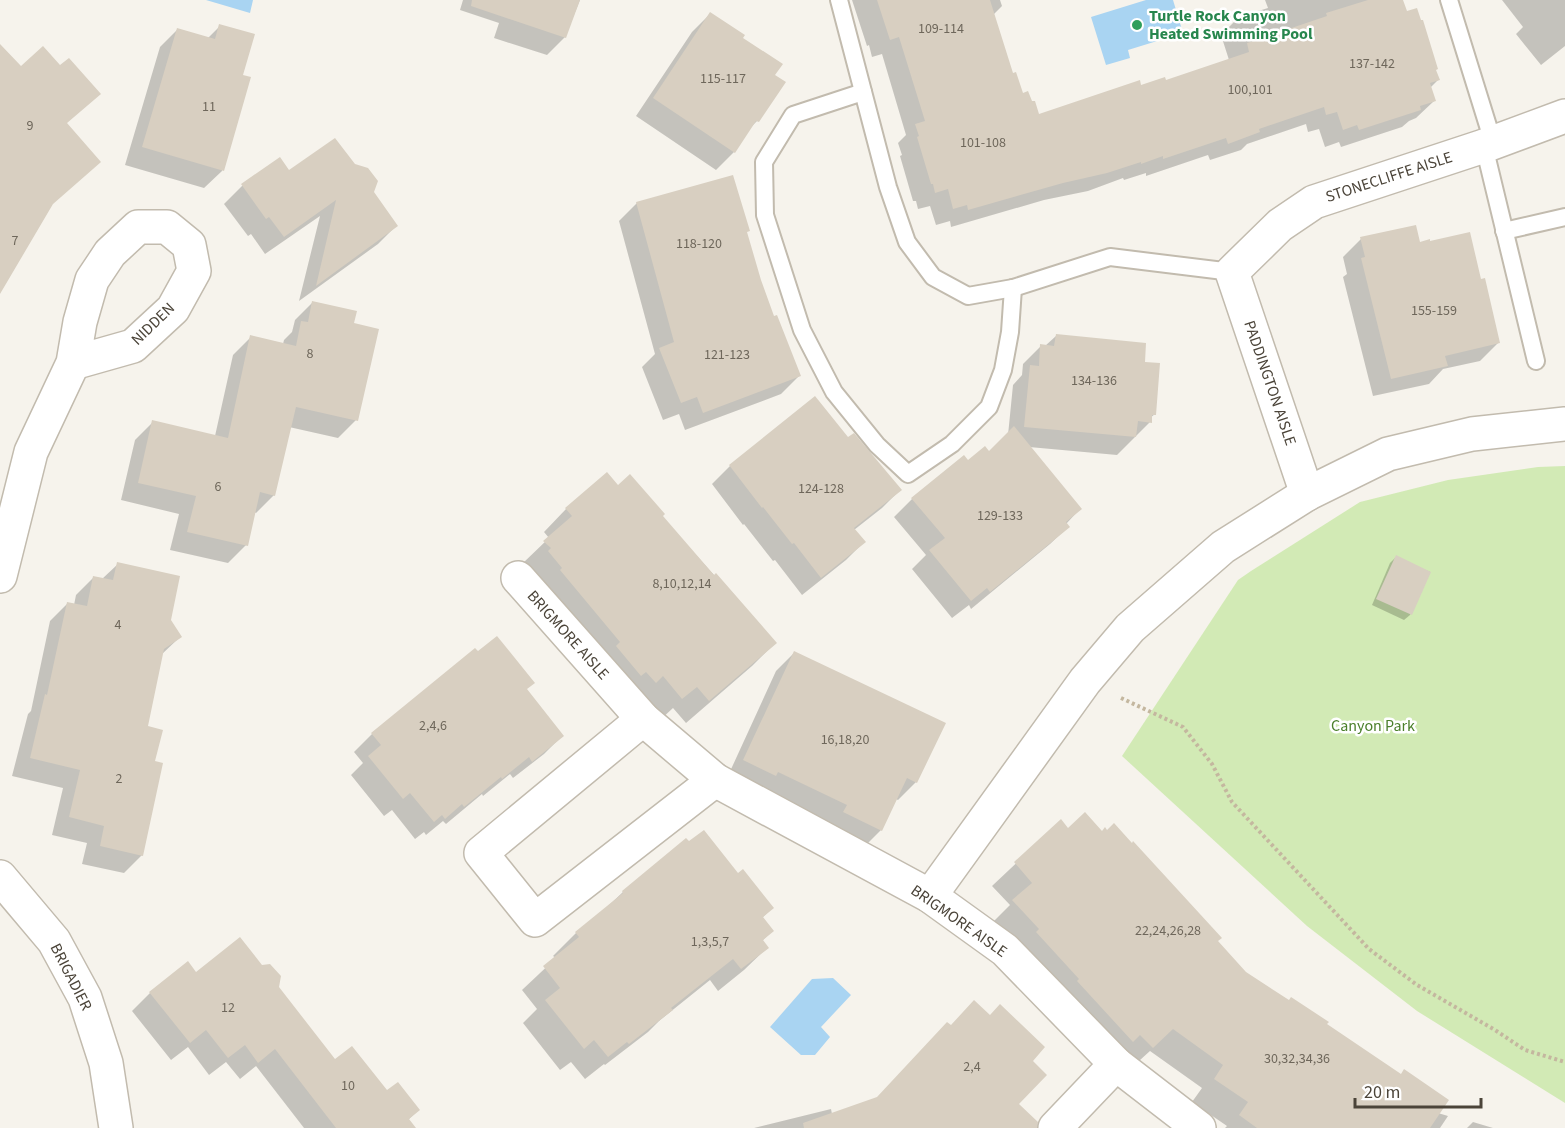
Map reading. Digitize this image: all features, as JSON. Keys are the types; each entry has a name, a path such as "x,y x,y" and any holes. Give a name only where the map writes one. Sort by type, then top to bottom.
{"street":[{"name":"STONECLIFFE AISLE","path":"1232,272 1280,225 1314,202 1489,144 1565,116"},
{"name":"PADDINGTON AISLE","path":"1232,272 1307,495"},
{"path":"0,576 31,452 73,363"},
{"path":"930,896 1085,681 1130,628 1223,547 1307,495 1388,454 1472,434 1565,424"},
{"name":"BRIGMORE AISLE","path":"518,578 643,719 715,780 930,896 1005,950 1116,1064 1199,1128"},
{"path":"643,719 481,853 534,920 715,780"},
{"name":"BRIGADIER","path":"0,877 54,941 85,998 106,1063 116,1128"},
{"path":"1055,1128 1116,1064"}],"lane":[{"path":"839,0 888,187 907,242 933,277 968,296 1013,288 1110,257 1232,272"},
{"path":"1449,0 1489,144 1504,231 1536,361"},
{"path":"863,92 793,115 764,162 765,215 802,330 834,392 877,445 908,474 952,444 989,407 1003,370 1010,333 1013,288"},
{"path":"1504,231 1565,218"}],"path":[{"path":"1085,681 1183,727 1212,764 1232,802 1369,949 1417,986 1495,1030 1525,1050 1565,1062"}],"green space":[{"name":"Canyon Park","path":"1565,466 1565,1103 1417,1011 1307,926 1122,756 1238,580 1251,571 1360,502 1448,480 1538,467"}],"water":[{"path":"206,0 253,0 250,13"},
{"name":"Turtle Rock Canyon Heated Swimming Pool","path":"1146,0 1173,0 1183,33 1128,50 1130,58 1106,65 1091,17"},
{"path":"833,978 851,995 821,1027 830,1037 815,1055 801,1055 770,1027 812,979"}],"building":[{"path":"472,0 580,0 566,38 471,6"},
{"path":"877,0 990,0 1013,73 1016,72 1023,93 1028,91 1032,101 1035,101 1039,114 1140,80 1141,85 1165,77 1166,80 1249,52 1247,43 1327,16 1326,13 1368,0 1403,0 1407,11 1417,8 1423,20 1440,80 1430,83 1436,101 1420,106 1421,110 1359,130 1357,125 1343,130 1337,112 1326,115 1324,107 1259,129 1260,132 1228,144 1226,138 1163,159 1163,156 1141,164 1141,162 968,210 967,205 953,209 948,189 935,193 933,184 931,184 915,124 925,121 899,37 890,40"},
{"path":"710,12 745,35 743,38 783,64 775,75 786,82 735,153 653,98"},
{"path":"219,24 255,34 243,75 251,77 224,171 142,147 177,28 215,39"},
{"path":"0,44 21,66 43,46 60,65 69,58 101,94 67,123 101,162 53,204 0,294"},
{"path":"335,138 355,164 368,168 378,181 374,192 398,226 316,286 336,200 284,237 269,217 266,219 241,184 280,157 289,170"},
{"path":"733,175 750,231 747,232 761,280 774,316 777,315 801,376 703,413 697,397 681,403 659,348 674,342 636,202"},
{"path":"1416,225 1420,242 1470,232 1481,279 1485,278 1500,343 1445,356 1448,366 1391,379 1361,258 1365,257 1360,237"},
{"path":"312,301 357,311 354,323 379,329 358,421 296,407 275,496 260,492 248,546 187,532 196,496 138,483 152,420 228,438 250,335 296,346 301,321 308,322"},
{"path":"1056,334 1146,343 1145,362 1160,363 1156,415 1152,415 1152,423 1138,421 1136,437 1024,427 1030,365 1039,366 1040,344 1054,346"},
{"path":"815,396 848,437 854,433 902,490 854,528 866,542 821,578 729,465"},
{"path":"1014,426 1082,509 1066,522 1070,527 990,592 987,588 971,601 929,550 945,538 911,498 964,455 968,460 985,446 989,451"},
{"path":"607,472 618,485 630,474 714,575 716,573 777,643 709,701 697,687 682,699 663,676 656,683 646,672 641,676 616,646 620,642 560,570 562,568 548,551 551,548 543,541 572,516 565,508"},
{"path":"1396,555 1431,572 1412,615 1376,599"},
{"path":"117,562 180,576 171,620 182,637 164,649 148,726 163,730 155,761 163,763 143,856 100,846 104,826 69,817 80,770 30,758 45,694 47,695 67,602 87,606 93,576 113,580"},
{"path":"497,636 535,683 527,689 564,736 532,762 529,757 464,807 462,804 445,819 442,815 434,822 410,793 403,799 368,756 381,745 371,733 475,648 478,651"},
{"path":"794,651 946,723 917,783 907,778 882,831 843,812 847,805 778,772 776,776 743,760"},
{"path":"1085,812 1102,831 1105,827 1107,830 1114,823 1132,843 1133,841 1222,938 1218,941 1246,972 1289,1000 1291,997 1329,1022 1327,1024 1401,1074 1404,1069 1449,1100 1430,1128 1257,1128 1239,1115 1248,1102 1214,1079 1223,1065 1173,1029 1153,1048 1140,1035 1133,1042 1077,981 1079,979 1036,932 1039,929 1012,900 1032,883 1014,862 1061,819 1068,828"},
{"path":"704,830 738,873 743,869 774,908 763,917 774,931 763,940 769,948 741,969 733,959 671,1008 673,1010 608,1057 594,1040 584,1049 545,1000 560,988 543,966 579,937 575,932 623,893 622,891 686,838 689,841"},
{"path":"240,937 262,965 270,964 281,976 279,987 335,1059 352,1046 387,1090 398,1082 420,1110 409,1119 416,1128 336,1128 275,1049 258,1063 245,1045 228,1058 206,1030 190,1043 149,992 188,961 196,972"},
{"path":"974,1000 990,1015 1000,1004 1045,1047 1033,1061 1047,1075 1019,1104 1038,1122 1037,1128 804,1128 803,1123 877,1097 947,1022 951,1025"}],"place":[{"name":"Turtle Rock Canyon Heated Swimming Pool","path":"1137,25"}]}
